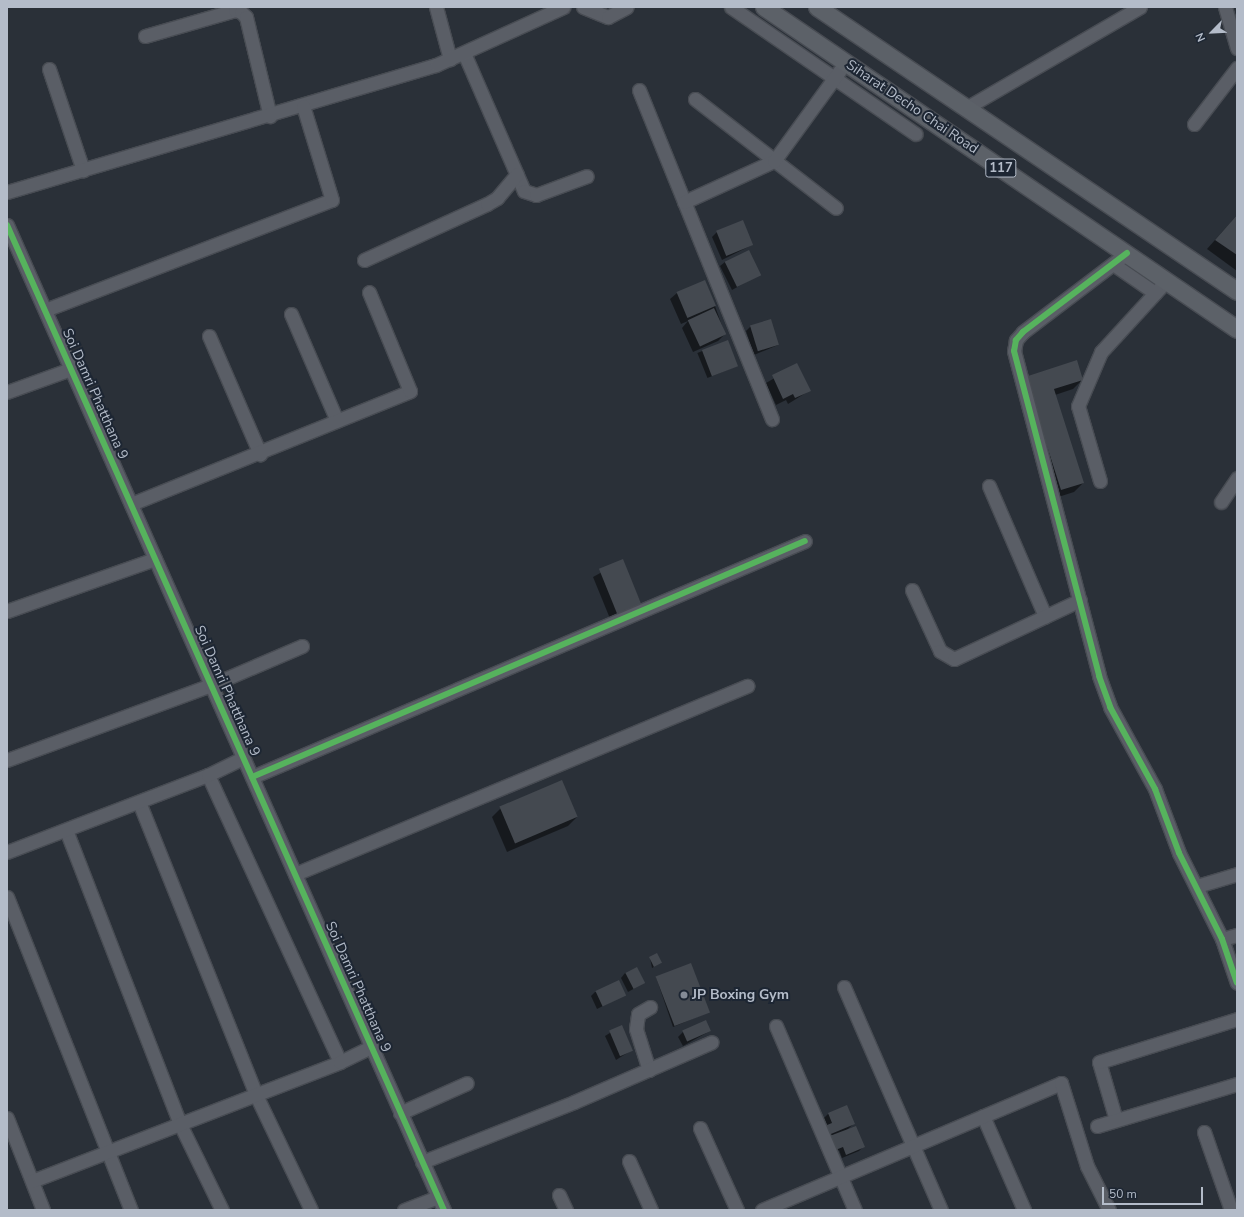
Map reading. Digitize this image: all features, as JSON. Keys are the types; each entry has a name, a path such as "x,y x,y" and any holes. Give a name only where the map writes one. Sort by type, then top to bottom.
{"main road":[{"name":"Siharat Decho Chai Road","path":"764,7 1237,329"},
{"name":"117","path":"817,7 1237,291"}],"street":[{"path":"436,7 450,59"},
{"path":"7,192 270,116 450,59 563,7"},
{"path":"583,7 608,17 627,7"},
{"path":"731,7 772,33 916,134"},
{"path":"966,108 1140,7"},
{"path":"1225,7 1237,48"},
{"path":"144,36 235,10 241,12 246,17 270,116"},
{"path":"772,33 781,18"},
{"path":"464,53 517,174 530,196 587,176"},
{"path":"684,202 774,161 845,62"},
{"path":"1194,124 1237,68"},
{"path":"49,69 83,170"},
{"path":"639,90 772,419"},
{"path":"695,98 836,208"},
{"path":"45,310 332,200 303,106"},
{"path":"364,260 487,204 497,198 517,174"},
{"name":"Soi Damri Phatthana 9","path":"7,225 13,254 45,310 444,1210"},
{"path":"1127,253 1022,332 1016,340 1014,351 1080,600 1110,706 1155,789 1179,853 1197,886 1222,939 1237,983"},
{"path":"1113,264 1155,292"},
{"path":"1100,482 1078,406 1101,352 1166,280"},
{"path":"131,504 260,454 410,391 369,292"},
{"path":"291,314 337,421"},
{"path":"209,336 260,454"},
{"path":"7,392 71,368"},
{"path":"1221,502 1237,478"},
{"path":"989,486 1045,616"},
{"path":"252,777 805,541"},
{"path":"7,611 155,559"},
{"path":"912,590 940,651 954,659 1080,600"},
{"path":"7,760 211,685 302,646"},
{"path":"295,874 747,686"},
{"path":"7,852 208,775 243,758"},
{"path":"208,775 340,1062"},
{"path":"139,802 256,1095 311,1210"},
{"path":"66,830 180,1124 222,1210"},
{"path":"1197,886 1237,874"},
{"path":"7,897 131,1210"},
{"path":"1222,939 1237,935"},
{"path":"844,987 941,1210"},
{"path":"649,1070 636,1029 638,1014 650,1008"},
{"path":"1116,1120 1099,1062 1237,1019"},
{"path":"776,1026 855,1210"},
{"path":"422,1162 649,1070 712,1042"},
{"path":"32,1181 340,1062 371,1047"},
{"path":"400,1113 467,1083"},
{"path":"762,1210 1061,1083 1087,1166 1108,1210"},
{"path":"1097,1126 1237,1084"},
{"path":"983,1116 1024,1210"},
{"path":"7,1118 44,1210"},
{"path":"700,1128 737,1210"},
{"path":"1204,1132 1231,1210"},
{"path":"629,1161 651,1210"},
{"path":"559,1196 566,1210"},
{"path":"404,1210 438,1197"}],"building":[{"path":"1237,215 1237,255 1215,240"},
{"path":"743,220 753,245 726,256 716,231"},
{"path":"749,250 761,275 737,287 725,262"},
{"path":"705,280 716,306 687,318 676,292"},
{"path":"714,308 726,334 700,347 688,320"},
{"path":"771,319 779,345 758,351 750,325"},
{"path":"728,340 738,366 712,376 702,350"},
{"path":"1077,360 1083,380 1054,389 1084,483 1061,490 1025,377"},
{"path":"797,363 811,391 795,398 793,394 783,399 772,375"},
{"path":"623,559 642,605 618,615 599,569"},
{"path":"562,780 578,817 515,843 499,807"},
{"path":"657,953 662,963 654,967 649,957"},
{"path":"691,963 710,1012 675,1026 656,977"},
{"path":"637,967 645,983 634,989 625,973"},
{"path":"619,980 626,995 603,1006 595,991"},
{"path":"706,1020 711,1031 687,1042 682,1031"},
{"path":"622,1025 633,1051 620,1056 609,1030"},
{"path":"847,1105 855,1124 826,1136 822,1127 832,1123 828,1113"},
{"path":"856,1126 865,1147 846,1155 843,1147 833,1151 827,1137"}],"cycle path":[{"path":"7,225 444,1210"},
{"path":"1127,253 1023,332 1016,340 1014,351 1099,676 1110,707 1155,789 1179,853 1222,939 1237,983"},
{"path":"252,777 805,541"}],"place":[{"name":"JP Boxing Gym","path":"684,995"}]}
